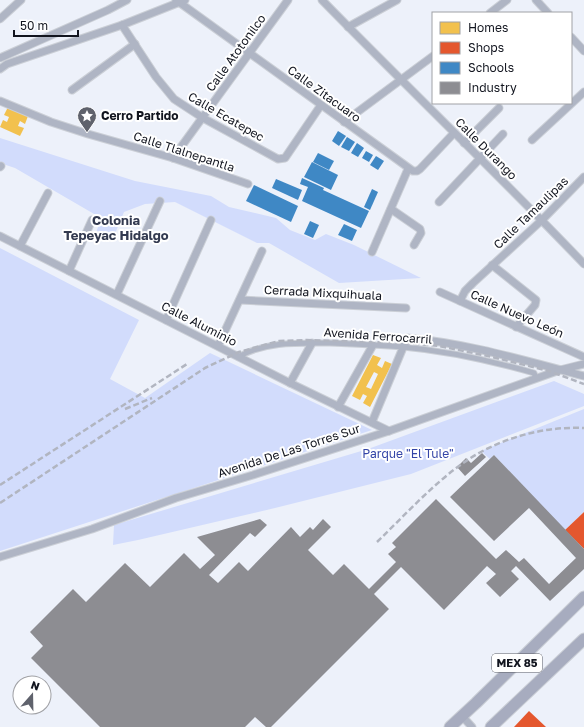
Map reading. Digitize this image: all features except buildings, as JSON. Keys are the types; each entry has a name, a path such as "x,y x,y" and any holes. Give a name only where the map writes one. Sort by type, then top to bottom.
{"main road":[{"name":"MEX 85","path":"450,727 584,597"},
{"name":"MEX 85","path":"491,727 584,638"}],"street":[{"path":"0,19 21,0"},
{"path":"0,58 108,10 127,0"},
{"name":"Calle Atotonilco","path":"173,158 288,0"},
{"name":"Calle Durango","path":"322,0 584,264"},
{"path":"348,27 397,0"},
{"path":"491,12 507,0"},
{"path":"536,0 547,12"},
{"path":"0,69 4,65 122,25 180,1"},
{"name":"Calle Zitacuaro","path":"180,1 408,169"},
{"name":"Calle Ecatepec","path":"122,25 156,77 174,99 203,118 278,159 284,158 321,105"},
{"path":"572,38 584,51"},
{"path":"72,90 135,44"},
{"path":"344,122 432,57"},
{"path":"572,103 584,92"},
{"name":"Calle Tlalnepantla","path":"0,101 51,122 173,158 248,184"},
{"path":"532,140 571,104"},
{"path":"464,143 499,108"},
{"path":"372,252 408,169 413,171 419,170 454,133"},
{"path":"438,202 503,134"},
{"name":"Calle Tamaulipas","path":"460,301 467,288 542,220 584,177"},
{"path":"20,246 48,193"},
{"path":"117,294 160,201"},
{"path":"391,209 420,229 421,233 414,245"},
{"path":"69,271 92,220"},
{"path":"166,320 211,220"},
{"name":"Calle Aluminio","path":"0,236 117,294 238,357 389,431"},
{"path":"218,346 262,251"},
{"name":"Calle Tamaulipas","path":"492,265 537,302 516,327"},
{"name":"Calle Nuevo León","path":"440,292 584,357"},
{"name":"Cerrada Mixquihuala","path":"240,300 406,308"},
{"name":"Avenida Ferrocarril","path":"404,347 407,338 430,340 473,348 584,376"},
{"path":"290,383 312,343"},
{"name":"Avenida Ferrocarril","path":"238,357 265,347 289,344 312,343 404,347 437,351 492,362 534,373 536,378"},
{"path":"338,407 372,345"},
{"path":"372,422 404,347"},
{"name":"Avenida De Las Torres Sur","path":"0,557 92,529 176,498 389,431 536,378 584,364"},
{"path":"462,716 472,727"}],"green space":[{"path":"0,138 135,181 211,196 229,207 276,218 290,230 315,240 326,234 354,245 421,278 339,283 269,243 257,243 175,202 145,204 124,212 112,241 96,233 101,218 15,168 0,163"},
{"path":"0,248 139,320 110,379 145,398 210,353 372,430 0,551"},
{"name":"Parque \"El Tule\"","path":"554,381 584,394 584,406 411,474 275,508 113,545 114,525 368,449"},
{"path":"584,409 584,512 565,530 494,455 490,459 481,451"}],"railway":[{"path":"0,503 205,368 239,352 279,341 307,340 405,343 439,346 549,371 584,384"},
{"path":"0,485 187,364"},
{"path":"125,409 152,398"},
{"path":"377,542 440,481 463,463 490,447 536,432 552,429 584,428"}],"place":[{"name":"Cerro Partido","path":"87,133"}],"district":[{"name":"Colonia Tepeyac Hidalgo","path":"116,228"}]}
